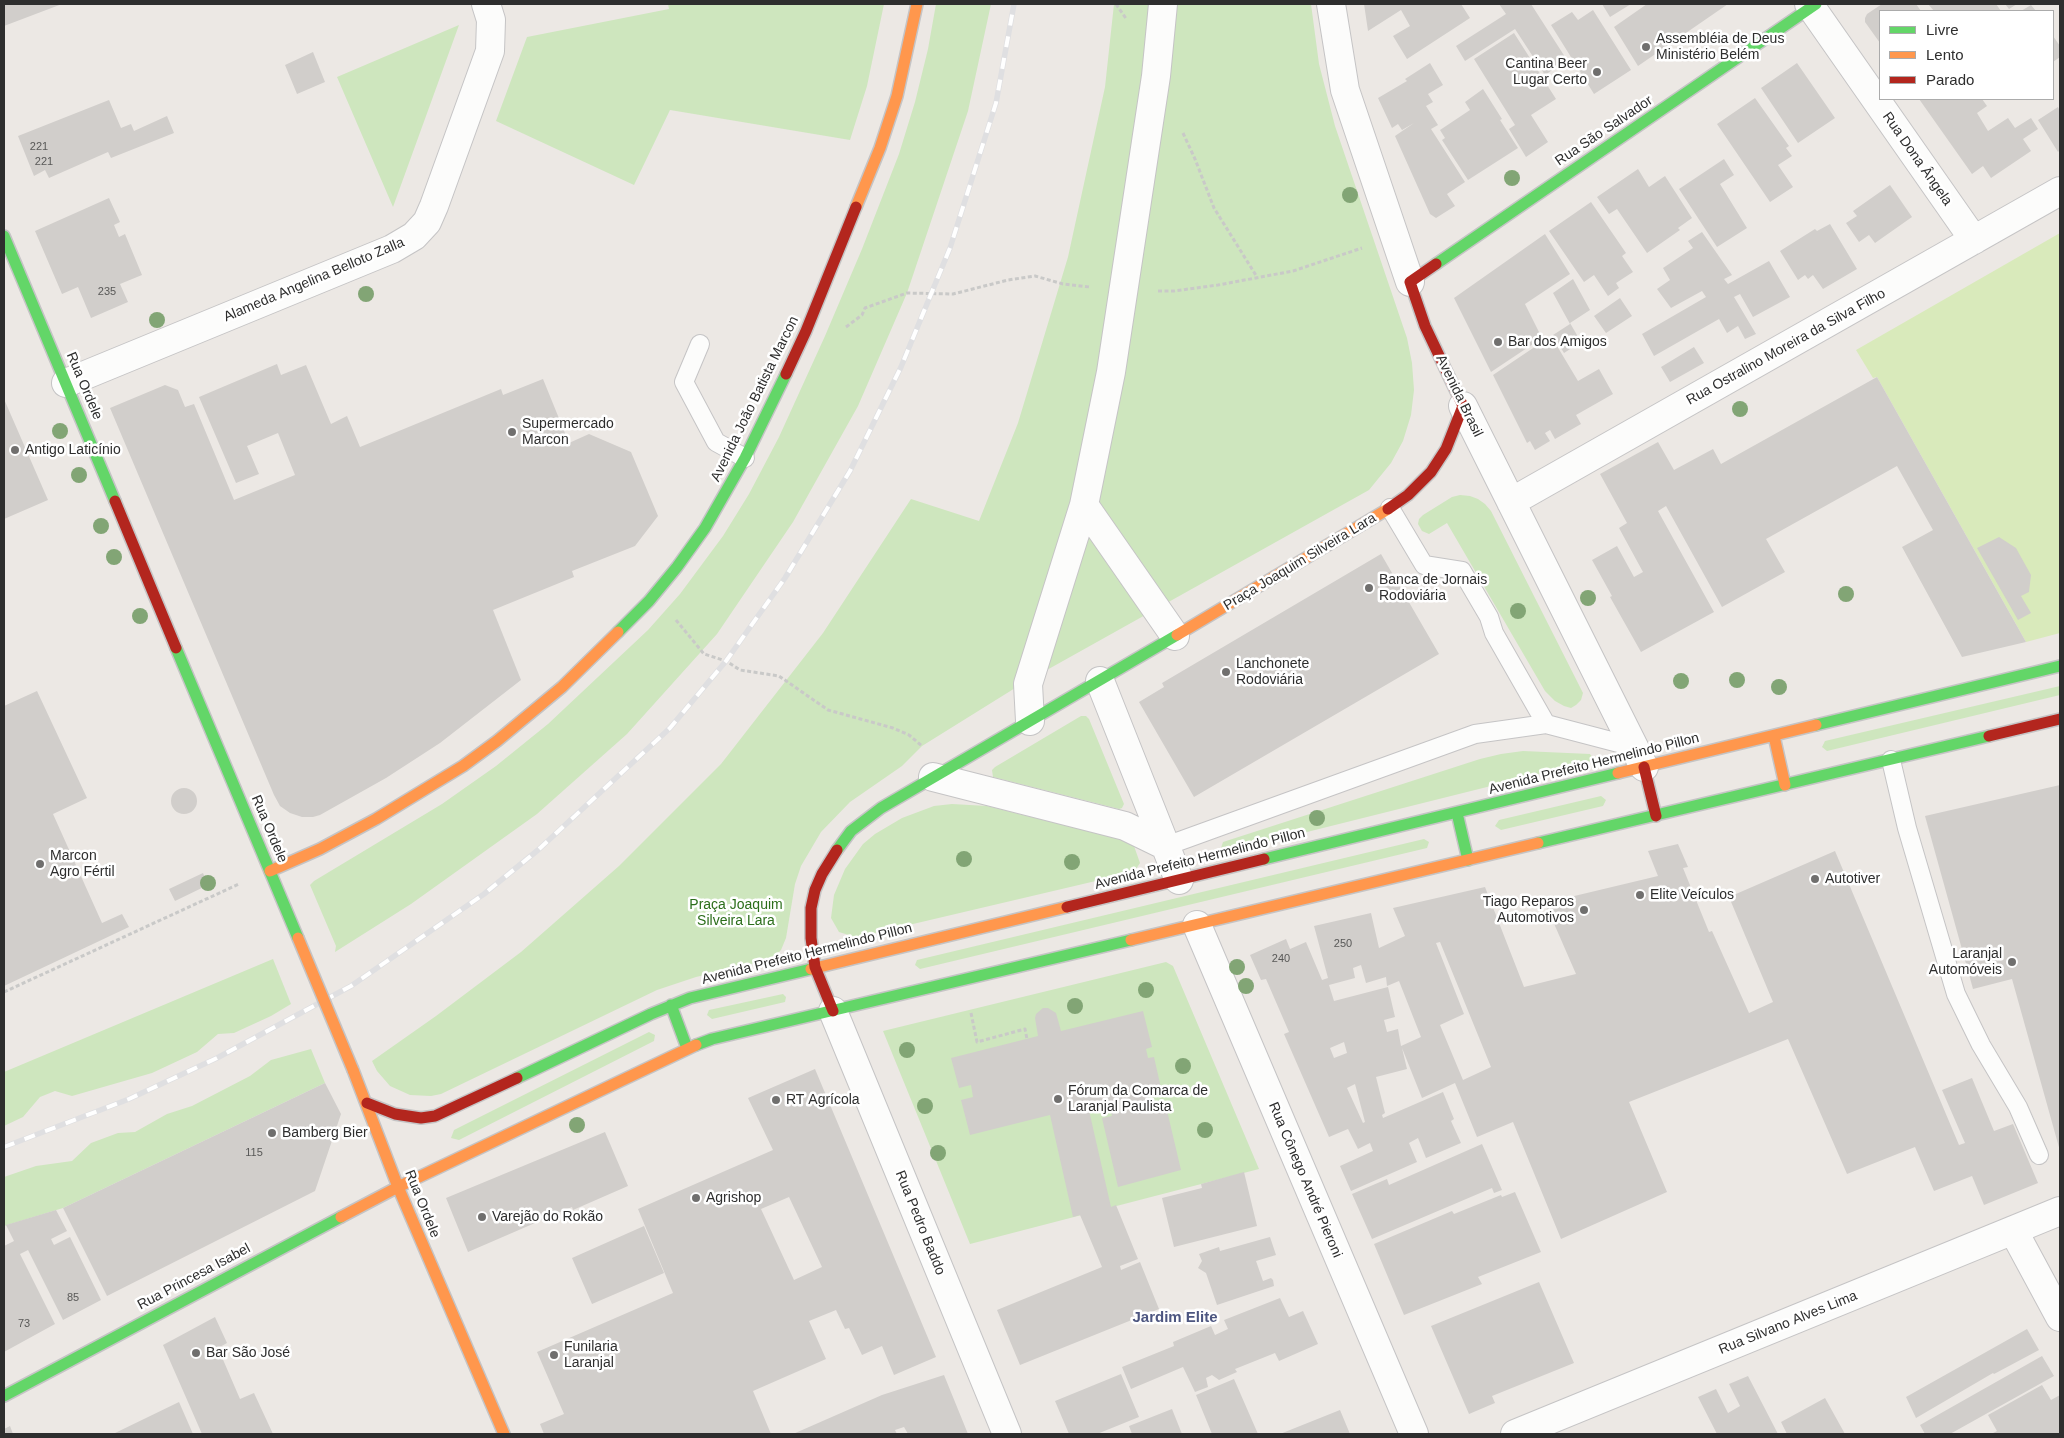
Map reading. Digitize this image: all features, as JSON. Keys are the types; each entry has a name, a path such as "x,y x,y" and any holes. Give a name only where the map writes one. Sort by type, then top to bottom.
{"main road":[{"name":"Avenida João Batista Marcon","path":"270,871 320,849 368,824 463,766 504,736 562,687 649,601 677,567 705,528 745,458 806,331 880,148 897,96 917,4"},
{"name":"Rua São Salvador","path":"1410,282 1812,5"},
{"name":"Rua Ordele","path":"4,236 353,1070 398,1187 504,1434"},
{"name":"Avenida Brasil","path":"1410,282 1425,326 1463,406"},
{"name":"Praça Joaquim Silveira Lara","path":"833,1011 815,968 811,938 811,908 815,890 831,858 851,831 864,818 1100,681 1390,508 1408,495 1431,472 1446,449 1463,406"},
{"name":"Avenida Prefeito Hermelindo Pillon","path":"366,1102 389,1112 421,1118 447,1112 671,1005 709,993 1457,812 1639,757 1774,736 2060,666"},
{"path":"398,1187 687,1048 712,1039 2060,719"},
{"path":"1774,736 1785,784"},
{"path":"1639,757 1656,816"},
{"path":"1457,812 1468,860"},
{"path":"671,1005 687,1048"},
{"name":"Rua Princesa Isabel","path":"4,1396 398,1187"}],"street":[{"name":"Alameda Angelina Belloto Zalla","path":"66,383 392,249 414,236 426,222 434,206 490,51 491,20 486,4"},
{"path":"1030,721 1028,684 1084,505 1111,372 1156,76 1163,4"},
{"name":"Avenida Brasil","path":"1331,4 1345,90 1410,282"},
{"name":"Rua Dona Ângela","path":"1812,5 1974,240"},
{"name":"Rua Ostralino Moreira da Silva Filho","path":"1511,502 2060,191"},
{"name":"Avenida Brasil","path":"1463,406 1639,757"},
{"path":"1084,505 1174,636"},
{"path":"1100,681 1179,880"},
{"path":"933,777 1125,826 1166,846"},
{"name":"Rua Cônego André Pieroni","path":"1197,925 1414,1434"},
{"name":"Rua Pedro Baddo","path":"833,1011 1007,1434"},
{"name":"Rua Silvano Alves Lima","path":"1515,1434 2060,1211"},
{"path":"2013,1230 2060,1317"}],"lane":[{"path":"700,344 684,382 716,442 745,458"},
{"path":"1390,508 1424,565 1462,571 1489,617 1494,633 1546,724"},
{"path":"1166,846 1475,734 1546,724 1639,757"},
{"path":"1891,760 1907,828 1956,994 1981,1044 2018,1107 2039,1155"}],"path":[{"path":"1116,4 1129,25"},
{"path":"1180,126 1214,208 1257,277"},
{"path":"649,601 677,620 704,654 726,661 740,670 779,676 828,710 893,728 909,735 922,746 933,777"},
{"path":"4,992 250,878 270,871"},
{"path":"978,1042 1025,1030 1028,1039"}],"green space":[{"path":"668,4 884,4 867,86 850,140 670,110 634,185 496,121 527,37 669,9"},
{"path":"936,4 991,4 968,111 907,293 858,406 793,522 717,634 627,734 537,814 411,904 335,952 336,946 310,885 442,804 496,766 548,724 648,630 680,594 723,536 749,494 779,437 862,249 899,154 915,102 928,49"},
{"path":"1114,4 1311,4 1319,64 1335,126 1407,338 1412,363 1414,390 1411,415 1403,441 1391,463 1369,490 1020,685 922,746 902,766 850,802 821,832 801,866 795,884 786,938 781,950 776,955 764,961 696,977 657,990 441,1094 431,1096 410,1095 390,1086 377,1071 372,1061 521,952 619,866 721,764 823,633 911,499 979,521 1018,423 1068,257 1105,87"},
{"path":"459,25 393,207 337,77"},
{"path":"2060,233 2060,633 2026,642 1877,377 1873,378 1856,350"},
{"path":"1460,495 1478,499 1491,511 1583,693 1581,700 1571,708 1555,701 1545,691 1447,523 1429,534 1422,531 1418,524 1419,519 1423,515 1452,497"},
{"path":"2060,686 2060,695 1827,751 1822,747 1825,741"},
{"path":"1081,716 1086,716 1089,719 1124,804 1122,808 1119,809 993,777 992,770 995,767"},
{"path":"1523,751 1590,754 1593,758 1591,761 1227,852 1221,848 1223,842 1480,759"},
{"path":"1601,796 1606,800 1603,806 1501,830 1495,826 1499,820"},
{"path":"952,804 987,806 1128,841 1134,846 1140,863 1134,872 862,936 855,937 839,932 831,918 834,895 845,869 863,844 875,834 902,818 934,806"},
{"path":"1424,839 1429,842 1427,848 920,969 915,965 917,960"},
{"path":"273,959 291,1004 271,1016 234,1033 218,1034 197,1052 152,1073 72,1096 55,1091 40,1097 23,1117 4,1126 4,1072"},
{"path":"1166,962 1173,966 1259,1169 970,1244 883,1031"},
{"path":"783,994 786,997 785,1002 712,1019 707,1015 709,1010"},
{"path":"649,1032 655,1035 654,1041 459,1140 451,1138 454,1130"},
{"path":"311,1049 325,1083 63,1208 4,1226 4,1177 36,1166 72,1161 91,1143 118,1133 135,1132 167,1114 192,1106 250,1076 271,1060"}],"building":[{"path":"4,4 62,4 4,26"},
{"path":"1364,4 1461,4 1470,18 1407,59 1393,36 1410,26 1401,10 1368,31"},
{"path":"1499,4 1531,4 1567,60 1545,75 1515,29 1465,61 1456,46 1506,14"},
{"path":"1602,4 1631,4 1610,17"},
{"name":"Assembléia de Deus Ministério Belém","path":"1647,4 1728,4 1638,66 1614,27"},
{"path":"1882,4 1916,4 1920,10 1879,10 1879,42 1865,22 1867,14"},
{"path":"1928,4 1996,4 2000,10 1933,10"},
{"path":"2005,4 2017,4 2009,9"},
{"path":"2031,5 2035,10 2023,10"},
{"path":"1593,10 1631,70 1594,94 1551,25 1572,12 1578,20"},
{"path":"1514,33 1556,99 1531,115 1548,142 1526,157 1509,129 1515,125 1474,59"},
{"path":"2054,37 2060,46 2060,57 2054,61"},
{"path":"313,52 325,82 297,94 285,65"},
{"path":"1430,63 1443,85 1428,94 1433,102 1426,106 1438,125 1431,129 1465,182 1447,194 1455,206 1436,218 1430,214 1395,136 1414,123 1402,130 1398,124 1392,128 1378,98 1407,81 1405,79"},
{"path":"1797,63 1835,118 1798,143 1761,88"},
{"path":"1483,89 1518,148 1468,180 1442,140 1445,138 1440,130 1470,110 1465,102"},
{"path":"1755,98 1789,146 1786,148 1792,156 1778,165 1793,187 1770,202 1717,124"},
{"path":"109,100 121,128 131,124 134,131 167,116 174,133 111,158 108,152 49,178 45,170 34,176 18,136"},
{"path":"1920,100 1983,100 1987,106 1977,113 1988,131 2008,118 2015,128 2031,118 2038,129 2023,139 2031,151 1991,178 1983,166 1972,174"},
{"path":"2058,107 2060,111 2060,150 2058,152 2038,120"},
{"path":"1724,159 1734,175 1720,184 1747,228 1717,247 1679,189"},
{"path":"1638,169 1649,187 1665,176 1692,218 1678,228 1680,230 1647,253 1617,209 1609,214 1597,197"},
{"path":"1890,185 1912,217 1875,243 1869,235 1859,242 1846,223 1857,216 1853,211"},
{"path":"109,198 120,222 114,225 119,237 125,234 142,275 120,284 128,302 91,318 78,287 62,294 35,231"},
{"path":"1591,202 1626,253 1622,256 1633,272 1616,283 1619,288 1608,296 1594,275 1584,282 1549,231"},
{"path":"1830,224 1857,269 1823,289 1813,275 1808,279 1805,275 1798,280 1780,251 1815,229 1817,231"},
{"path":"1702,232 1732,275 1724,279 1728,284 1769,261 1790,297 1753,317 1740,294 1734,297 1756,334 1745,339 1738,326 1727,333 1719,319 1654,356 1642,334 1706,297 1702,291 1671,308 1657,289 1670,280 1663,268 1693,248 1688,241"},
{"path":"1545,234 1570,274 1525,304 1542,338 1491,372 1454,298"},
{"path":"1573,279 1590,310 1570,323 1581,342 1564,353 1553,335 1570,324 1553,293"},
{"path":"1620,298 1632,316 1606,333 1594,316"},
{"path":"1551,336 1578,381 1599,369 1613,394 1576,415 1581,424 1555,439 1550,430 1545,433 1550,441 1535,450 1530,441 1527,443 1493,375"},
{"path":"1694,347 1704,363 1670,382 1661,367"},
{"path":"277,364 281,375 306,365 331,424 347,416 360,447 501,389 503,395 543,379 569,443 589,434 631,452 658,516 635,546 572,571 574,577 493,610 521,680 440,743 386,778 320,815 313,817 302,817 290,813 280,806 274,795 110,408 165,385 178,390 185,407 194,404 234,500 295,475 278,433 247,446 259,474 236,483 199,397"},
{"path":"1877,377 2026,642 1962,657 1902,547 1933,530 1897,466 1766,539 1785,572 1722,607 1666,506 1658,511 1714,612 1641,652 1610,597 1612,596 1592,560 1617,546 1634,577 1643,572 1619,528 1627,523 1600,474 1658,442 1674,470 1713,449 1721,464"},
{"name":"Antigo Laticínio","path":"4,399 48,500 4,519"},
{"path":"1999,537 2016,548 2031,575 2029,592 2021,596 2031,613 2018,620 1977,548"},
{"path":"1381,554 1439,654 1194,797 1139,702 1164,687 1162,683"},
{"name":"Marcon Agro Fértil","path":"37,691 87,798 53,814 102,923 122,914 129,927 4,986 4,706"},
{"path":"2060,785 2060,1151 2012,979 1973,989 1925,816"},
{"path":"184,788 193,792 197,801 193,810 184,814 175,810 171,801 175,792"},
{"path":"1678,844 1688,867 1683,868 1709,932 1712,931 1749,1013 1773,1002 1729,897 1835,851 1959,1145 1965,1143 1942,1090 1972,1078 1994,1131 2013,1124 2038,1183 1984,1205 1972,1176 1934,1191 1915,1147 1847,1174 1788,1039 1629,1102 1667,1192 1561,1239 1513,1122 1477,1137 1455,1083 1422,1098 1402,1048 1407,1069 1376,1077 1385,1113 1382,1115 1383,1118 1443,1092 1454,1119 1451,1121 1461,1143 1426,1158 1418,1138 1409,1143 1417,1162 1351,1191 1340,1166 1373,1151 1370,1143 1358,1149 1348,1129 1329,1137 1284,1034 1289,1032 1266,979 1261,980 1250,955 1286,939 1290,949 1306,942 1322,980 1328,978 1314,926 1371,913 1379,948 1405,936 1393,908 1485,887 1524,987 1576,974 1545,903 1658,876 1648,851","holes":["1440,942 1491,1067 1463,1080 1440,1025 1464,1014 1436,943","1361,965 1366,983 1386,977 1387,986 1399,981 1421,1037 1401,1046 1398,1029 1387,1032 1384,1020 1395,1017 1388,987 1334,1001 1329,985 1355,978 1353,968","1344,1042 1347,1053 1334,1058 1330,1048","1355,1084 1365,1122 1363,1123 1347,1088"]},
{"path":"203,873 208,885 175,901 169,889"},
{"path":"1043,1008 1048,1008 1056,1013 1061,1031 1143,1011 1152,1047 1146,1049 1148,1058 1154,1057 1161,1088 1147,1091 1151,1106 1165,1102 1181,1170 1118,1187 1102,1118 1112,1116 1108,1101 1088,1106 1111,1207 1116,1205 1138,1259 1120,1266 1121,1270 1140,1262 1159,1309 1020,1365 997,1310 1102,1267 1080,1215 1073,1217 1050,1115 970,1135 961,1100 973,1097 971,1085 959,1088 951,1058 1038,1036 1035,1018 1036,1014"},
{"path":"815,1069 936,1357 894,1375 882,1346 862,1355 849,1328 845,1329 836,1310 809,1321 826,1359 753,1391 771,1434 544,1434 540,1424 564,1414 537,1352 673,1293 638,1209 773,1150 748,1098","holes":["789,1197 822,1267 794,1280 761,1209"]},
{"path":"325,1083 341,1114 315,1191 107,1296 63,1208"},
{"path":"605,1132 628,1186 573,1210 572,1207 468,1252 446,1198"},
{"path":"1482,1144 1502,1190 1494,1193 1492,1188 1372,1239 1352,1194 1387,1179 1389,1185"},
{"path":"1244,1172 1257,1226 1174,1247 1162,1198 1202,1188 1201,1184"},
{"path":"1515,1192 1541,1252 1478,1277 1482,1284 1404,1315 1374,1244 1452,1211 1454,1214 1501,1195 1502,1197"},
{"path":"56,1210 67,1231 51,1239 54,1245 70,1237 101,1300 63,1320 28,1250 20,1254 55,1324 4,1352 4,1246 14,1241 6,1225"},
{"path":"644,1226 664,1273 592,1304 572,1258"},
{"path":"1270,1237 1276,1255 1256,1261 1263,1281 1271,1278 1274,1286 1217,1305 1206,1273 1198,1268 1202,1261 1199,1254 1219,1247 1220,1251"},
{"path":"1539,1282 1574,1363 1492,1396 1495,1403 1469,1414 1431,1326"},
{"path":"1280,1298 1289,1317 1303,1311 1318,1344 1279,1361 1275,1353 1235,1369 1237,1372 1219,1380 1212,1375 1206,1378 1208,1387 1195,1392 1183,1367 1131,1389 1122,1367 1174,1346 1173,1342 1211,1326 1215,1335 1228,1329 1224,1320"},
{"path":"215,1317 227,1343 218,1348 240,1399 254,1393 273,1434 202,1434 163,1345"},
{"path":"2027,1329 2039,1350 1993,1373 1916,1418 1906,1397"},
{"path":"2042,1356 2054,1376 1950,1434 1925,1434 1920,1425"},
{"path":"1121,1374 1139,1417 1097,1434 1069,1434 1055,1401"},
{"path":"944,1375 968,1434 908,1434 904,1427 895,1430 897,1434 793,1434 882,1395"},
{"path":"1748,1376 1778,1434 1717,1434 1698,1397 1716,1389 1728,1413 1740,1406 1729,1384"},
{"path":"1234,1379 1258,1434 1212,1434 1196,1395"},
{"path":"2042,1385 2051,1400 2060,1395 2060,1434 1991,1434 1997,1431 1988,1415"},
{"path":"1825,1398 1845,1434 1787,1434 1781,1422"},
{"path":"179,1402 193,1434 113,1434"},
{"path":"1172,1409 1182,1434 1132,1434 1129,1426"},
{"path":"1340,1410 1350,1434 1280,1434"},
{"path":"10,1426 13,1434 4,1434 4,1429"}],"railway":[{"path":"4,1147 129,1099 217,1058 351,986 484,894 538,850 670,728 726,661 785,578 850,471 901,367 950,248 996,103 1014,4"}],"traffic: fast":[{"path":"1436,264 1816,4"},
{"path":"4,236 115,501"},
{"path":"618,632 649,601 677,567 705,528 745,458 786,374"},
{"path":"837,850 851,831 881,808 1177,635"},
{"path":"176,648 298,938"},
{"path":"1816,725 2060,666"},
{"path":"1538,843 1989,736"},
{"path":"1264,859 1618,773"},
{"path":"1457,813 1468,860"},
{"path":"696,1045 712,1039 1131,940"},
{"path":"517,1078 651,1014 690,998 811,969"},
{"path":"671,1005 687,1048"},
{"path":"4,1396 341,1217"}],"traffic: slow":[{"path":"856,207 880,148 897,96 917,4"},
{"path":"1177,635 1388,509"},
{"path":"270,871 320,849 376,819 463,766 497,741 562,687 618,632"},
{"path":"1618,773 1816,725"},
{"path":"1774,736 1785,785"},
{"path":"1131,940 1538,843"},
{"path":"811,969 1067,907"},
{"path":"298,938 353,1070"},
{"path":"341,1217 398,1187 696,1045"},
{"path":"353,1070 398,1187 504,1434"}],"traffic: jam":[{"path":"786,374 806,331 856,207"},
{"path":"1388,509 1408,495 1431,472 1446,449 1463,406 1425,326 1410,282 1436,264"},
{"path":"115,501 176,648"},
{"path":"1989,736 2060,719"},
{"path":"1644,767 1656,816"},
{"path":"833,1011 815,967 811,938 811,908 815,890 822,874 837,850"},
{"path":"1067,907 1264,859"},
{"path":"367,1103 395,1114 421,1118 435,1116 517,1078"}],"place":[{"name":"Assembléia de Deus Ministério Belém","path":"1646,47"},
{"name":"Cantina Beer Lugar Certo","path":"1597,72"},
{"name":"Bar dos Amigos","path":"1498,342"},
{"name":"Supermercado Marcon","path":"512,432"},
{"name":"Antigo Laticínio","path":"15,450"},
{"name":"Banca de Jornais Rodoviária","path":"1369,588"},
{"name":"Lanchonete Rodoviária","path":"1226,672"},
{"name":"Marcon Agro Fértil","path":"40,864"},
{"name":"Autotiver","path":"1815,879"},
{"name":"Elite Veículos","path":"1640,895"},
{"name":"Tiago Reparos Automotivos","path":"1584,910"},
{"name":"Laranjal Automóveis","path":"2012,962"},
{"name":"Fórum da Comarca de Laranjal Paulista","path":"1058,1099"},
{"name":"RT Agrícola","path":"776,1100"},
{"name":"Bamberg Bier","path":"272,1133"},
{"name":"Agrishop","path":"696,1198"},
{"name":"Varejão do Rokão","path":"482,1217"},
{"name":"Bar São José","path":"196,1353"},
{"name":"Funilaria Laranjal","path":"554,1355"}],"district":[{"name":"Jardim Elite","path":"1175,1318"}]}
